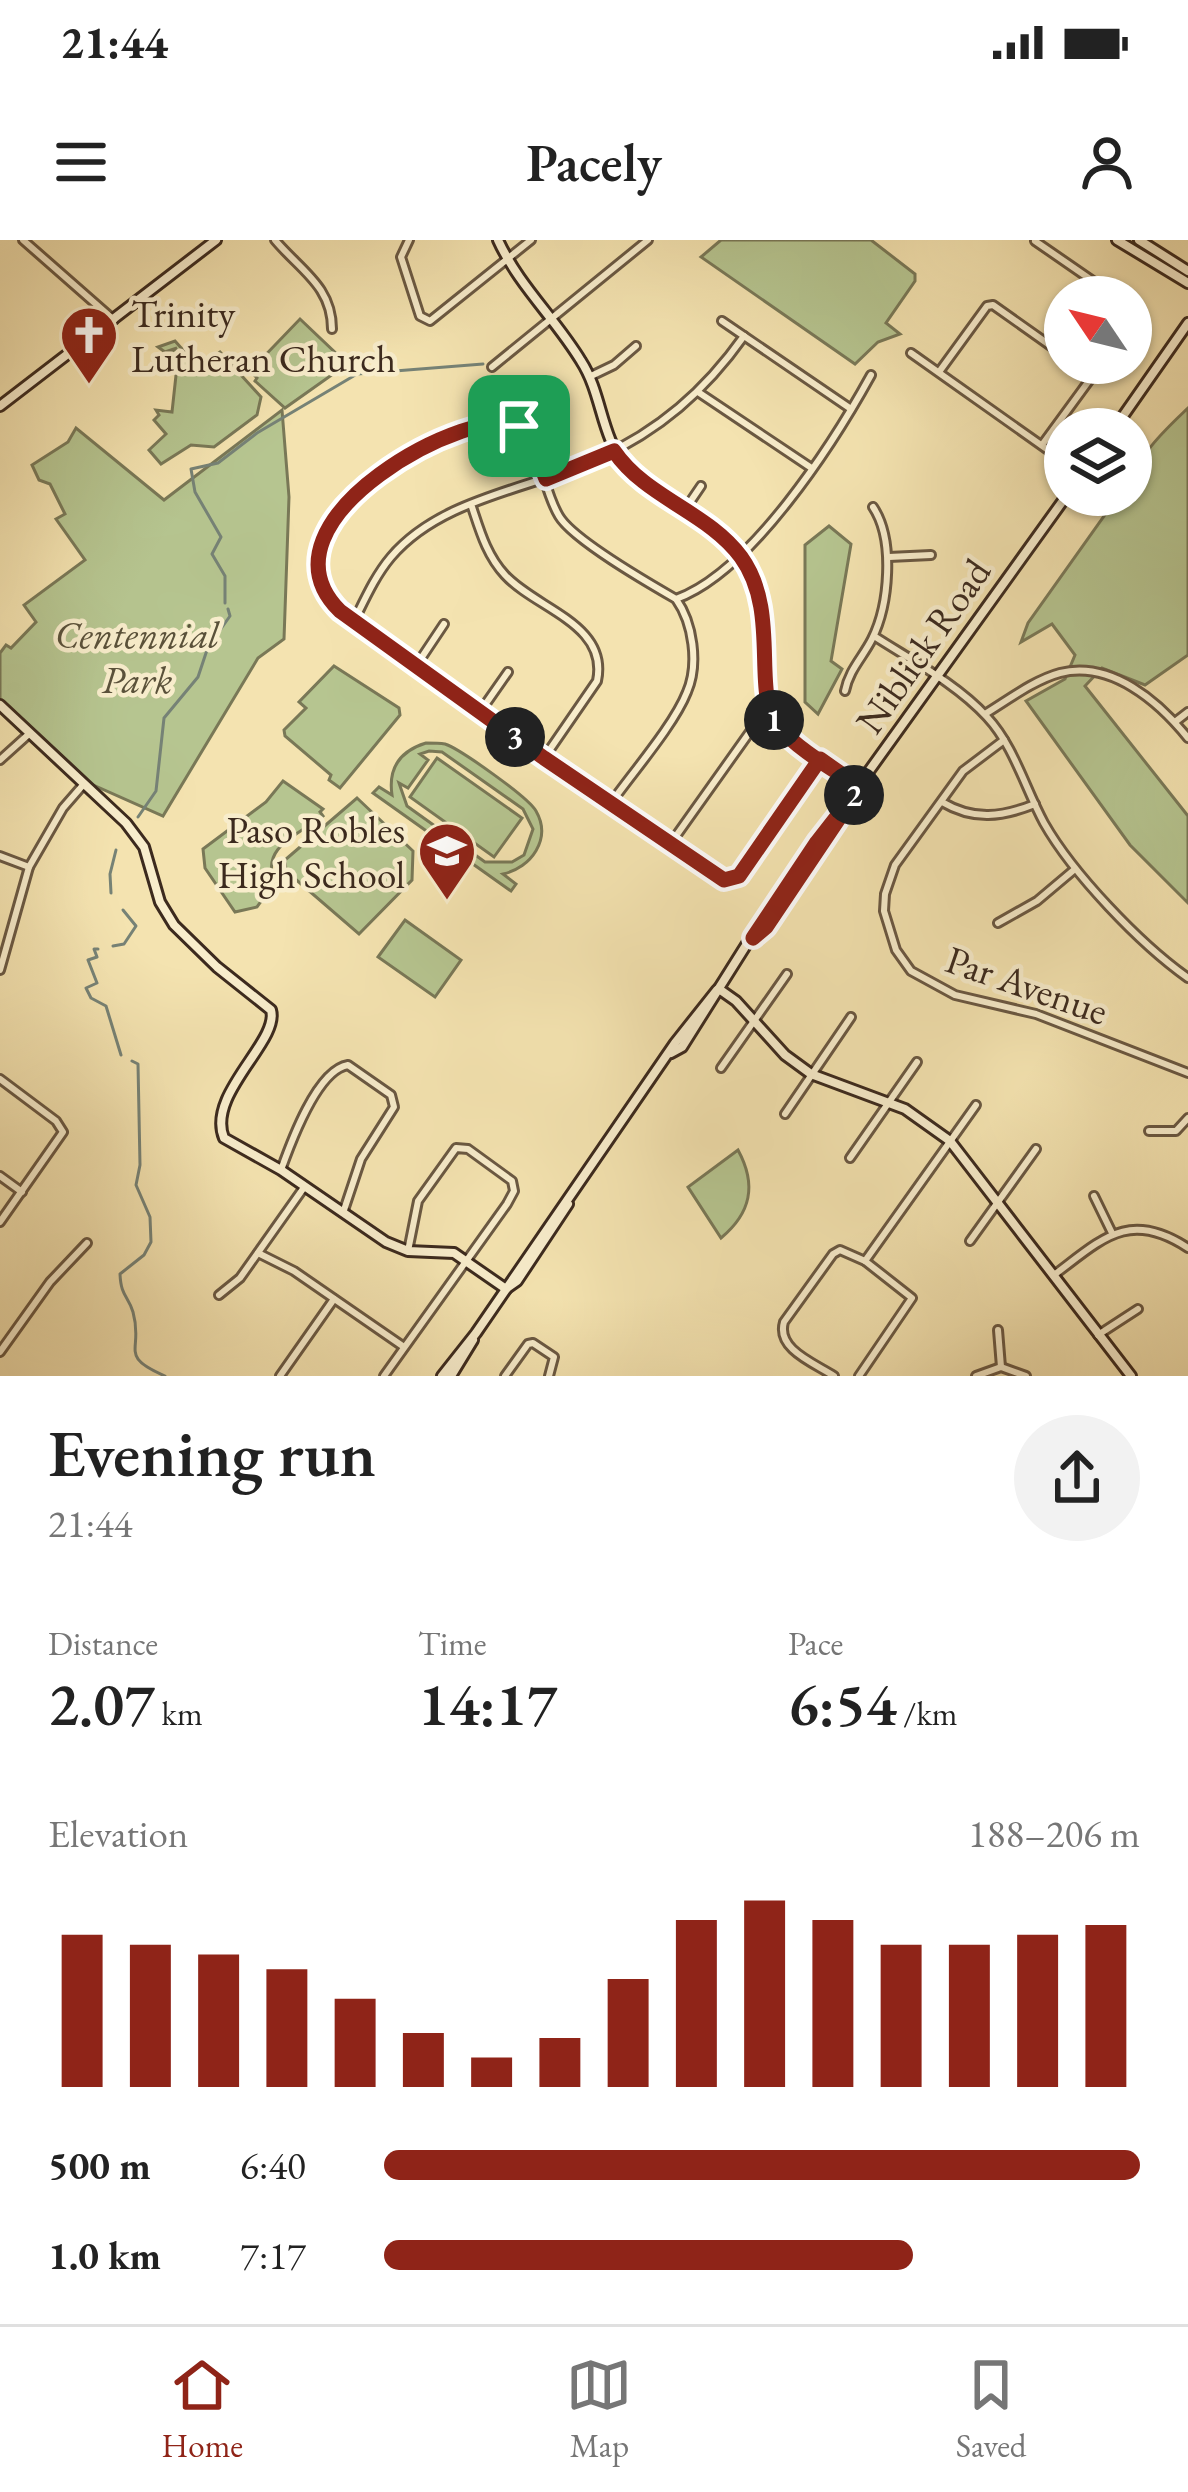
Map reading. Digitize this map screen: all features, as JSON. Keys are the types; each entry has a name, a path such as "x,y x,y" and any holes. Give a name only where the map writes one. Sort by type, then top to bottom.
{"street":[{"path":"23,240 114,320"},
{"path":"0,406 216,240"},
{"path":"274,240 322,288 332,311 332,329"},
{"path":"409,240 400,257 420,316 430,320 531,240"},
{"path":"498,240 589,376 614,451 632,474 741,556 759,591 771,713 782,730 860,787"},
{"path":"492,367 648,240"},
{"path":"1117,240 1188,284"},
{"path":"1139,240 1188,271"},
{"path":"1035,241 1086,276"},
{"path":"938,373 987,306 993,305 1044,341"},
{"path":"722,321 851,409"},
{"path":"1129,408 1188,323"},
{"path":"354,621 380,571 427,526 614,451 662,423 698,392 744,336"},
{"path":"589,376 614,365 636,346"},
{"path":"911,352 1042,445 1087,384"},
{"path":"676,599 705,584 759,539 871,374"},
{"path":"698,392 810,467"},
{"path":"611,803 687,692 692,639 686,614 676,599 567,527 530,441 519,426 507,420 416,452 371,481 340,510 320,547 321,576 329,597 416,666 544,758 718,878 734,880 820,759"},
{"path":"683,511 701,486"},
{"path":"471,506 487,550 506,577 580,629 595,646 597,681 544,758"},
{"path":"844,691 874,636 889,557 883,525 873,507"},
{"name":"Niblick Road","path":"446,1376 566,1212 570,1199 817,842 1052,516"},
{"path":"889,557 931,555"},
{"path":"416,666 444,624"},
{"path":"874,636 985,714 1075,869 1188,978"},
{"path":"480,712 508,672"},
{"path":"985,714 1046,679 1078,672 1141,692 1188,738"},
{"path":"0,705 139,838 160,902 175,925 274,1016 271,1029 240,1073 221,1134 386,1242 408,1251 441,1250 506,1289"},
{"path":"1174,722 1188,712"},
{"path":"671,844 752,729 771,713"},
{"path":"0,760 30,733"},
{"name":"Par Avenue","path":"1004,740 963,772 896,865 885,894 887,927 896,950 911,970 955,995 1036,1014 1188,1072"},
{"path":"0,970 29,867 62,808 83,785"},
{"path":"942,802 962,812 992,816 1035,804"},
{"path":"0,856 29,867"},
{"path":"998,922 1037,901 1075,869"},
{"path":"721,1068 787,974"},
{"path":"718,989 811,1075 920,1117 950,1141 1131,1376"},
{"path":"785,1114 851,1018"},
{"path":"850,1158 917,1062"},
{"path":"281,1170 298,1121 334,1070 348,1065 391,1096 394,1107 361,1159 344,1213"},
{"path":"0,1079 56,1121 63,1132 0,1222"},
{"path":"865,1261 976,1105"},
{"path":"1149,1131 1176,1131 1188,1118"},
{"path":"383,1376 514,1191 512,1181 468,1149 450,1153 418,1201 408,1251"},
{"path":"970,1241 1036,1149"},
{"path":"0,1176 22,1192"},
{"path":"219,1295 234,1286 305,1186"},
{"path":"1094,1196 1112,1233"},
{"path":"1054,1275 1112,1233 1143,1229 1188,1248"},
{"path":"0,1352 50,1282 87,1243"},
{"path":"834,1376 786,1343 782,1327 836,1251 845,1250 912,1298 859,1376"},
{"path":"258,1253 404,1347"},
{"path":"280,1376 334,1298"},
{"path":"1098,1335 1138,1310"},
{"path":"998,1330 1001,1367"},
{"path":"505,1376 533,1343 554,1358 549,1376"},
{"path":"976,1376 1001,1367 1026,1376"}],"green space":[{"path":"721,240 871,240 915,274 886,323 900,334 878,342 855,364 701,257"},
{"path":"300,319 343,360 343,367 285,408 250,371"},
{"path":"175,341 199,368 220,352 261,397 257,415 214,447 191,445 161,464 149,450 166,434 154,420 159,415 156,410 172,412 178,357 166,355 177,348 165,352 158,347"},
{"path":"1188,408 1188,655 1145,685 1102,668 1085,686 1188,816 1188,903 1130,845 1026,701 1065,679 1075,655 1052,624 1021,642 1028,623 1104,516 1152,516 1152,445"},
{"name":"Centennial Park","path":"282,410 289,497 284,639 258,658 163,816 73,776 0,705 0,653 36,622 24,605 85,560 56,519 65,514 50,484 39,480 32,465 68,442 76,428 164,500"},
{"path":"829,526 851,544 831,661 842,669 818,714 805,702 805,545"},
{"path":"334,666 399,708 400,715 340,788 284,730 306,708 299,702"},
{"path":"436,743 453,748 508,785 536,811 540,842 522,866 503,874 516,884 511,891 373,793 379,787 392,795 394,769 417,746","holes":["442,752 523,809 533,829 524,855 512,862 485,862 407,806 399,783 408,788 428,760 420,754"]},
{"path":"437,758 522,818 494,857 410,797"},
{"path":"283,781 323,809 323,816 277,850 272,870 275,882 257,907 235,912 205,868 203,849 266,802"},
{"path":"357,798 413,851 412,880 359,934 286,871 285,860"},
{"path":"405,920 461,960 435,997 378,957"},
{"path":"738,1150 748,1175 748,1198 739,1219 721,1238 688,1187"}],"waterway":[{"path":"225,603 225,576 212,554 221,537 195,492 191,469 218,463 257,433 357,374 483,364"},
{"path":"138,817 156,791 164,718 198,677 208,647 230,616 228,609"},
{"path":"111,893 116,850"},
{"path":"113,946 124,944 136,926 123,910"},
{"path":"98,949 94,949 97,957 88,960 97,983 86,988 91,998 106,1006 121,1055"},
{"path":"132,1061 138,1064 140,1165 136,1185 150,1217 151,1242 144,1255 120,1274 136,1325 137,1357 165,1376"}],"place":[{"name":"Trinity Lutheran Church","path":"89,386"},
{"name":"Paso Robles High School","path":"447,902"}],"route":[{"path":"519,426 500,420 416,452 353,496 330,523 320,547 321,576 329,597 340,611 544,758 724,880 739,876 820,759 860,787 828,832 823,847 753,938 817,842 860,787 776,723 767,699 766,633 759,591 728,542 632,474 614,451 546,479 519,426"}]}
